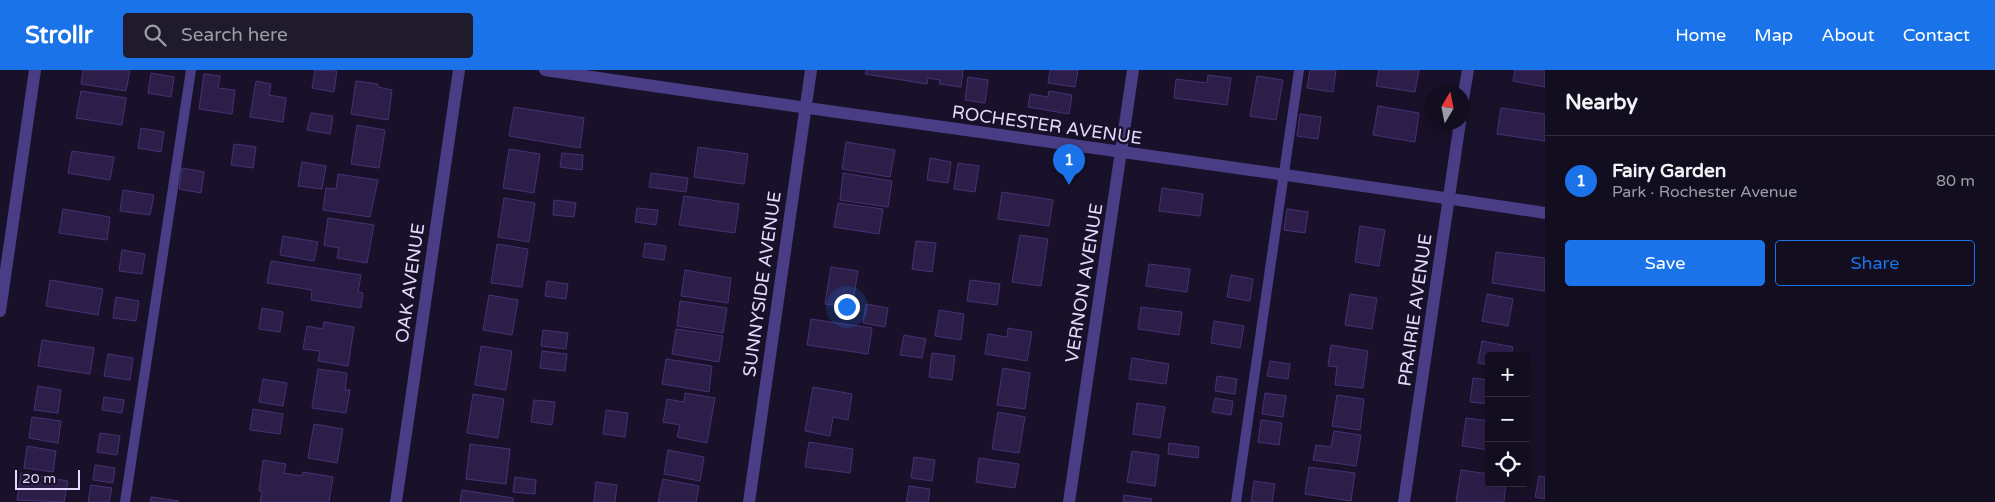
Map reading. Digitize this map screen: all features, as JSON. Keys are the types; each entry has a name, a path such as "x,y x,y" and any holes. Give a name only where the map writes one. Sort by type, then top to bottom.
{"street":[{"path":"0,311 35,70"},
{"name":"OAK AVENUE","path":"396,502 459,70"},
{"name":"ROCHESTER AVENUE","path":"545,70 805,109 1122,154 1284,174 1545,213"},
{"name":"SUNNYSIDE AVENUE","path":"749,502 811,70"},
{"name":"VERNON AVENUE","path":"1069,502 1133,70"},
{"path":"1465,85 1468,70"},
{"name":"PRAIRIE AVENUE","path":"1404,502 1459,130"}],"lane":[{"path":"126,502 191,70"},
{"path":"1236,502 1299,70"}],"building":[{"path":"83,70 130,70 126,91 81,84"},
{"path":"315,70 337,71 334,92 312,88"},
{"path":"866,70 963,70 961,87 939,84 940,80 928,78 927,84 865,74"},
{"path":"1050,70 1078,70 1075,87 1048,83"},
{"path":"1310,70 1336,70 1333,92 1307,88"},
{"path":"1379,70 1419,70 1415,92 1376,86"},
{"path":"1515,70 1545,70 1545,87 1513,81"},
{"path":"151,73 174,77 171,97 148,93"},
{"path":"204,74 220,76 218,88 235,90 232,114 199,109"},
{"path":"1208,75 1231,78 1227,105 1174,98 1176,79 1207,83"},
{"path":"1257,76 1283,80 1276,120 1250,116"},
{"path":"968,77 988,80 985,103 965,100"},
{"path":"256,81 271,84 269,95 286,98 283,122 250,117"},
{"path":"356,81 378,84 378,87 392,90 388,120 351,114"},
{"path":"81,91 126,98 122,125 76,118"},
{"path":"1049,91 1072,95 1069,114 1028,107 1030,94 1048,97"},
{"path":"1378,106 1419,113 1415,142 1373,135"},
{"path":"514,107 584,118 580,148 509,136"},
{"path":"1501,108 1545,114 1545,141 1497,134"},
{"path":"311,113 333,116 330,134 307,130"},
{"path":"1300,114 1321,117 1318,139 1297,136"},
{"path":"357,125 385,130 379,168 351,164"},
{"path":"141,128 164,132 161,152 138,148"},
{"path":"846,142 895,150 890,177 842,169"},
{"path":"234,144 256,147 253,168 231,165"},
{"path":"698,147 748,154 744,184 694,177"},
{"path":"509,149 540,154 534,193 503,188"},
{"path":"72,151 114,157 110,180 68,173"},
{"path":"562,153 583,155 582,170 560,167"},
{"path":"930,158 951,162 948,183 927,180"},
{"path":"302,162 326,166 322,189 298,186"},
{"path":"958,163 979,166 975,192 954,189"},
{"path":"182,168 204,172 201,193 179,189"},
{"path":"651,173 688,178 686,192 649,187"},
{"path":"843,173 892,181 888,207 840,200"},
{"path":"338,174 378,180 370,217 323,210 326,188 336,189"},
{"path":"1162,188 1203,194 1200,216 1159,211"},
{"path":"123,190 154,195 150,215 120,211"},
{"path":"1002,192 1053,200 1049,226 998,219"},
{"path":"684,196 739,204 735,233 679,225"},
{"path":"504,198 535,203 529,242 498,237"},
{"path":"554,200 576,203 574,217 553,215"},
{"path":"838,203 883,209 879,234 834,227"},
{"path":"637,208 658,210 656,225 635,222"},
{"path":"63,209 110,217 107,240 59,233"},
{"path":"1287,209 1308,212 1305,233 1284,230"},
{"path":"328,218 374,225 367,263 337,258 339,248 324,245"},
{"path":"1360,226 1385,230 1379,266 1355,262"},
{"path":"1020,235 1048,239 1041,286 1012,282"},
{"path":"283,236 318,242 314,261 280,255"},
{"path":"916,241 936,243 932,272 912,269"},
{"path":"645,243 666,246 664,260 643,257"},
{"path":"497,244 528,249 522,287 491,283"},
{"path":"122,250 145,254 142,274 119,271"},
{"path":"1496,252 1545,258 1545,291 1492,283"},
{"path":"271,261 361,275 358,292 363,293 361,308 311,300 312,290 267,283"},
{"path":"1149,264 1190,269 1187,292 1146,286"},
{"path":"831,267 858,271 852,308 825,304"},
{"path":"685,270 731,278 728,303 681,296"},
{"path":"1231,275 1253,279 1250,301 1227,297"},
{"path":"50,280 103,289 98,315 46,306"},
{"path":"970,280 1000,284 997,305 967,301"},
{"path":"547,281 568,284 566,299 545,296"},
{"path":"1350,294 1377,298 1372,329 1345,325"},
{"path":"1487,294 1513,299 1508,326 1482,321"},
{"path":"489,295 518,300 512,335 483,330"},
{"path":"116,297 139,301 136,321 113,318"},
{"path":"680,301 727,308 723,333 677,326"},
{"path":"866,304 888,308 885,327 863,323"},
{"path":"1141,307 1182,312 1179,335 1138,329"},
{"path":"262,308 283,312 280,332 259,329"},
{"path":"939,310 964,314 961,340 935,336"},
{"path":"811,319 872,328 868,354 807,345"},
{"path":"1214,321 1244,326 1240,348 1211,343"},
{"path":"324,322 354,327 348,366 318,361 320,351 303,349 307,326 323,329"},
{"path":"1008,328 1032,332 1027,361 985,354 988,334 1007,337"},
{"path":"676,329 723,336 719,362 672,354"},
{"path":"543,330 568,333 566,349 541,346"},
{"path":"904,335 926,339 922,358 900,355"},
{"path":"42,340 94,348 90,374 38,366"},
{"path":"1482,341 1513,347 1512,352 1485,352 1485,364 1478,363"},
{"path":"1331,345 1368,351 1363,388 1335,385 1337,367 1328,366"},
{"path":"481,346 512,351 506,390 475,385"},
{"path":"542,351 567,354 565,371 540,368"},
{"path":"932,353 955,356 952,380 929,377"},
{"path":"108,354 133,358 130,380 104,376"},
{"path":"1132,358 1169,364 1166,384 1129,379"},
{"path":"666,359 712,366 709,392 662,384"},
{"path":"1270,361 1290,364 1288,379 1267,376"},
{"path":"1003,368 1030,373 1025,409 997,405"},
{"path":"318,369 347,373 345,390 350,390 346,413 312,408"},
{"path":"1217,376 1237,379 1235,394 1215,391"},
{"path":"1473,378 1485,380 1485,404 1470,402"},
{"path":"263,379 287,383 283,406 259,402"},
{"path":"38,386 61,390 58,413 34,410"},
{"path":"813,387 852,394 848,420 833,417 830,436 805,431"},
{"path":"685,393 715,398 707,443 677,437 680,425 663,422 667,399 684,402"},
{"path":"1265,393 1286,396 1283,417 1262,414"},
{"path":"473,394 504,399 498,438 467,433"},
{"path":"1337,395 1364,399 1360,430 1332,426"},
{"path":"104,397 124,400 122,413 102,410"},
{"path":"1215,398 1233,401 1231,415 1212,412"},
{"path":"534,400 555,402 552,425 531,422"},
{"path":"1137,403 1165,407 1160,438 1133,434"},
{"path":"253,409 283,414 280,434 250,430"},
{"path":"606,410 628,413 625,437 603,434"},
{"path":"998,412 1025,417 1019,453 992,449"},
{"path":"32,417 61,421 58,443 29,438"},
{"path":"1466,418 1485,420 1485,449 1462,446"},
{"path":"1261,420 1282,423 1279,445 1258,442"},
{"path":"314,424 343,429 337,463 308,458"},
{"path":"1334,431 1361,435 1356,466 1313,460 1316,445 1331,447"},
{"path":"100,433 120,436 117,455 97,452"},
{"path":"809,442 853,449 850,473 805,467"},
{"path":"1169,443 1199,447 1198,458 1168,454"},
{"path":"470,444 510,449 506,484 466,479"},
{"path":"27,446 56,451 53,472 24,468"},
{"path":"668,450 704,457 700,481 664,474"},
{"path":"1132,451 1159,455 1155,486 1127,482"},
{"path":"914,457 935,460 932,481 911,478"},
{"path":"979,458 1019,464 1015,488 976,482"},
{"path":"263,460 286,464 284,473 302,476 303,472 333,477 329,502 260,502 262,491 259,491"},
{"path":"95,465 115,468 113,483 93,480"},
{"path":"1309,467 1355,473 1351,501 1305,494"},
{"path":"1461,470 1485,473 1485,487 1506,487 1504,502 1456,502"},
{"path":"21,473 68,481 64,502 17,500"},
{"path":"1539,476 1545,477 1545,499 1535,497"},
{"path":"515,477 536,480 535,494 513,492"},
{"path":"663,479 699,486 696,502 658,502"},
{"path":"1254,481 1275,484 1272,502 1251,502"},
{"path":"596,482 617,485 615,502 594,502"},
{"path":"91,485 112,488 109,502 88,502"},
{"path":"909,486 930,489 928,502 906,502"},
{"path":"462,490 513,498 513,502 460,502"},
{"path":"1124,495 1152,499 1151,502 1123,502"},
{"path":"151,497 179,501 150,502"}],"place":[{"name":"Fairy Garden","path":"1069,185"}]}
